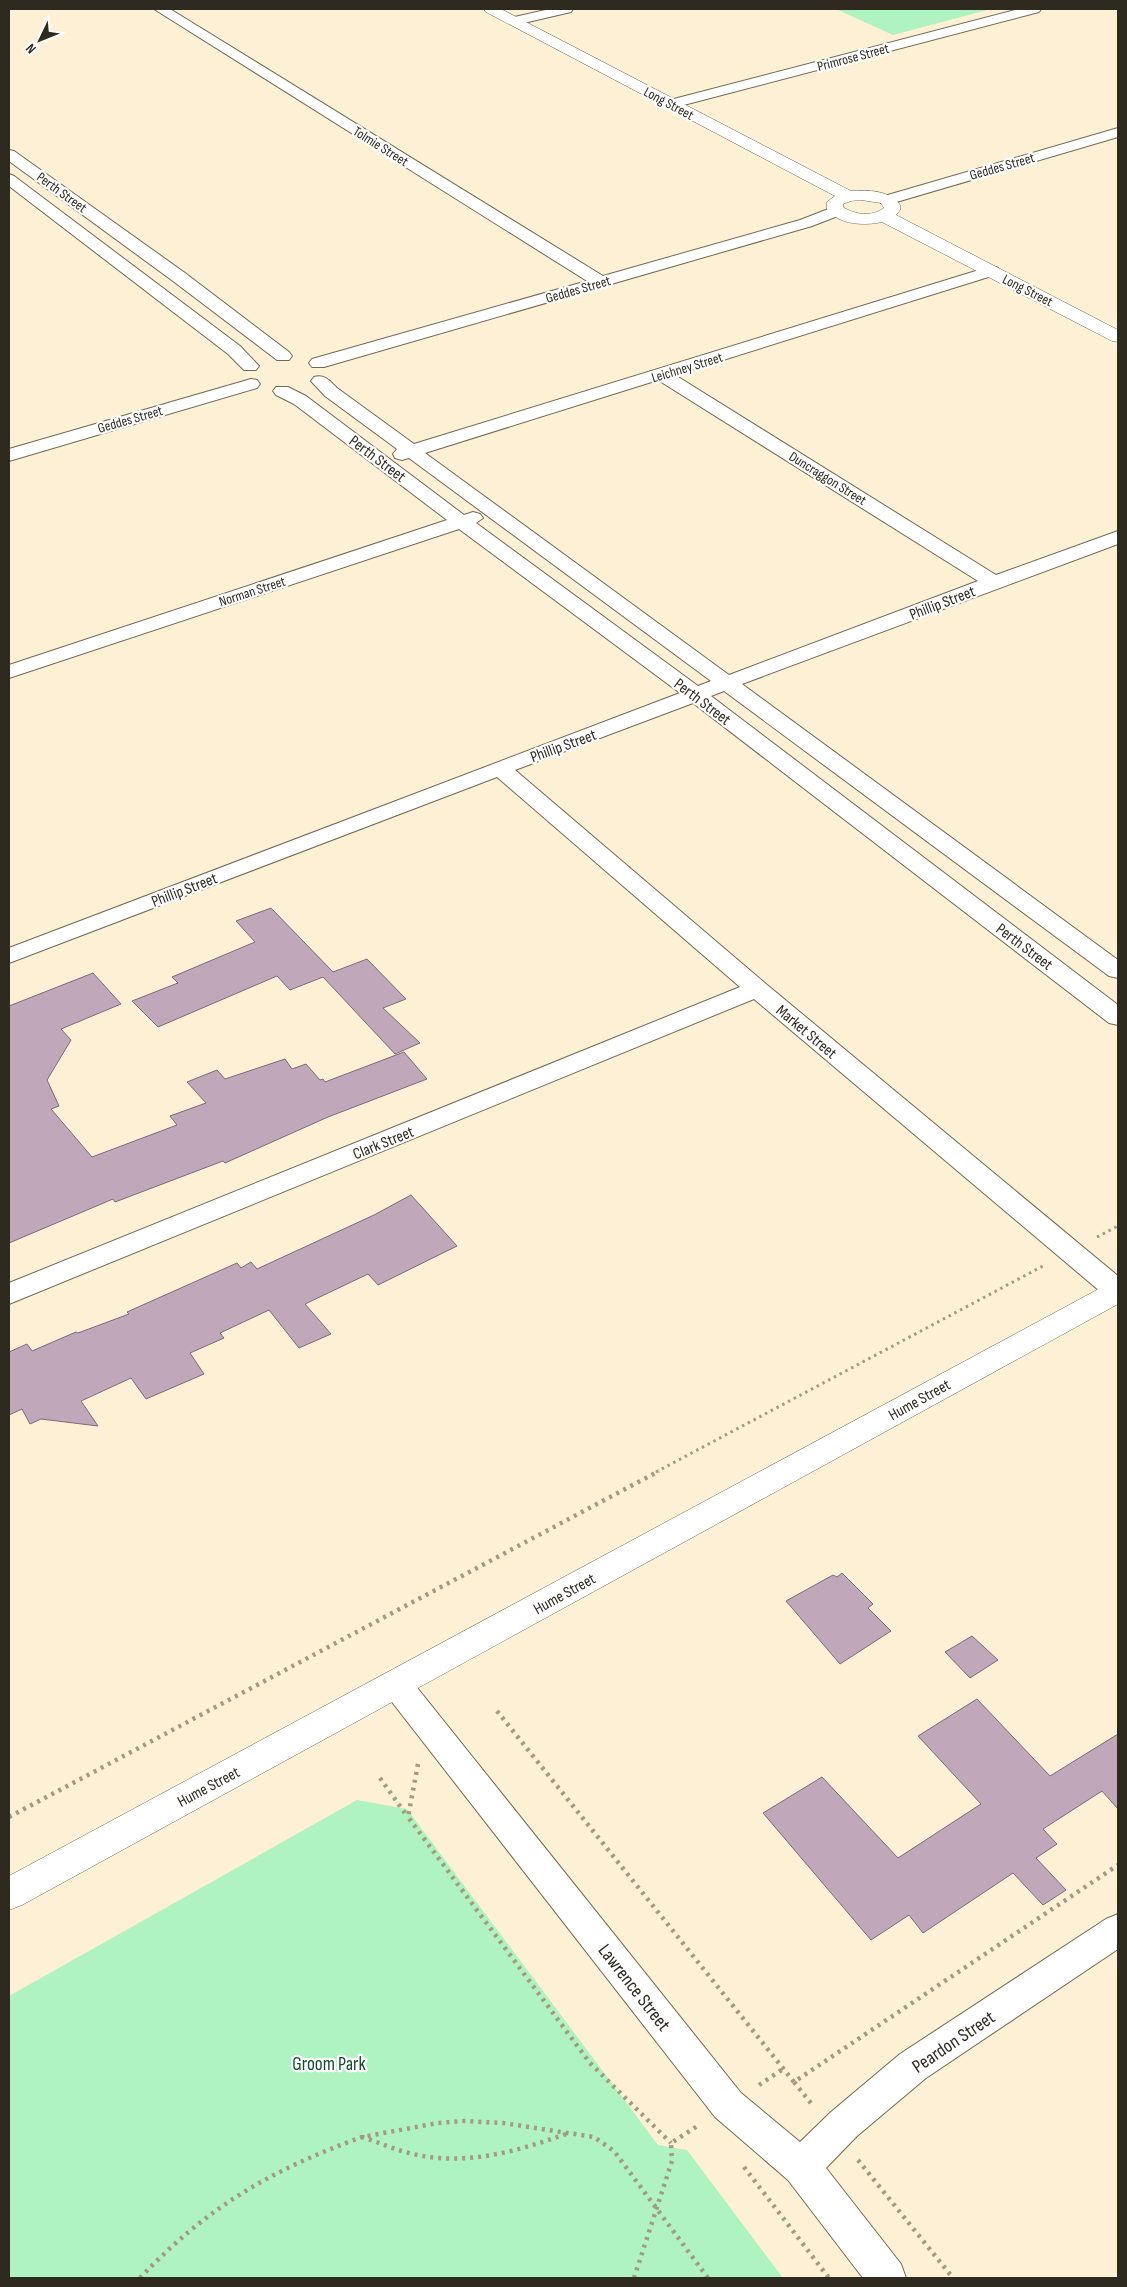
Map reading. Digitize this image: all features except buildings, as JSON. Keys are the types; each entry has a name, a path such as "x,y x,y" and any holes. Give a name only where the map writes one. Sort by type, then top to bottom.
{"street":[{"name":"Tolmie Street","path":"161,9 601,282"},
{"name":"Long Street","path":"491,9 848,196 867,195 885,208 992,271 1118,337"},
{"path":"515,21 566,9"},
{"name":"Primrose Street","path":"671,104 1034,9"},
{"name":"Geddes Street","path":"885,208 1118,132"},
{"name":"Perth Street","path":"9,154 179,277 282,356"},
{"name":"Perth Street","path":"9,179 234,350 251,375"},
{"path":"848,196 835,202 834,207 837,211 850,217 861,218 885,208"},
{"name":"Geddes Street","path":"282,391 302,389 319,372 601,282 806,223 837,211"},
{"name":"Leichney Street","path":"382,460 662,375 992,271"},
{"path":"150,285 179,277"},
{"name":"Geddes Street","path":"9,455 251,375 267,358 282,356"},
{"path":"282,356 299,356 319,372"},
{"name":"Perth Street","path":"319,372 331,392 415,451 726,684 1118,971"},
{"path":"251,375 264,389 282,391"},
{"name":"Duncraggon Street","path":"662,375 994,582"},
{"name":"Perth Street","path":"282,391 300,400 382,460 1118,1017"},
{"name":"Norman Street","path":"9,672 496,511"},
{"name":"Phillip Street","path":"9,956 994,582 1116,540"},
{"name":"Market Street","path":"500,768 757,989 1118,1291"},
{"name":"Clark Street","path":"9,1294 757,989"},
{"name":"Hume Street","path":"9,1894 1118,1291"},
{"name":"Lawrence Street","path":"396,1684 728,2105 801,2167 887,2278"},
{"name":"Peardon Street","path":"801,2167 836,2133 914,2066 1118,1930"}],"path":[{"path":"9,1817 1071,1251"},
{"path":"497,1711 953,2278"},
{"path":"408,1817 419,1756"},
{"path":"380,1778 590,2063 671,2143 672,2161 634,2278"},
{"path":"794,2082 1118,1865"},
{"path":"753,2088 783,2069"},
{"path":"671,2143 708,2119"},
{"path":"140,2278 158,2258 197,2223 235,2195 293,2163 362,2137 412,2126 464,2121 503,2123 566,2134 580,2134 594,2137 605,2143 614,2151 708,2278"},
{"path":"362,2137 410,2153 466,2160 518,2151 566,2134"},
{"path":"742,2165 829,2278"}],"green space":[{"path":"836,9 991,9 893,35"},
{"name":"Groom Park","path":"357,1800 407,1809 658,2145 687,2150 783,2278 9,2278 9,1996"}]}
